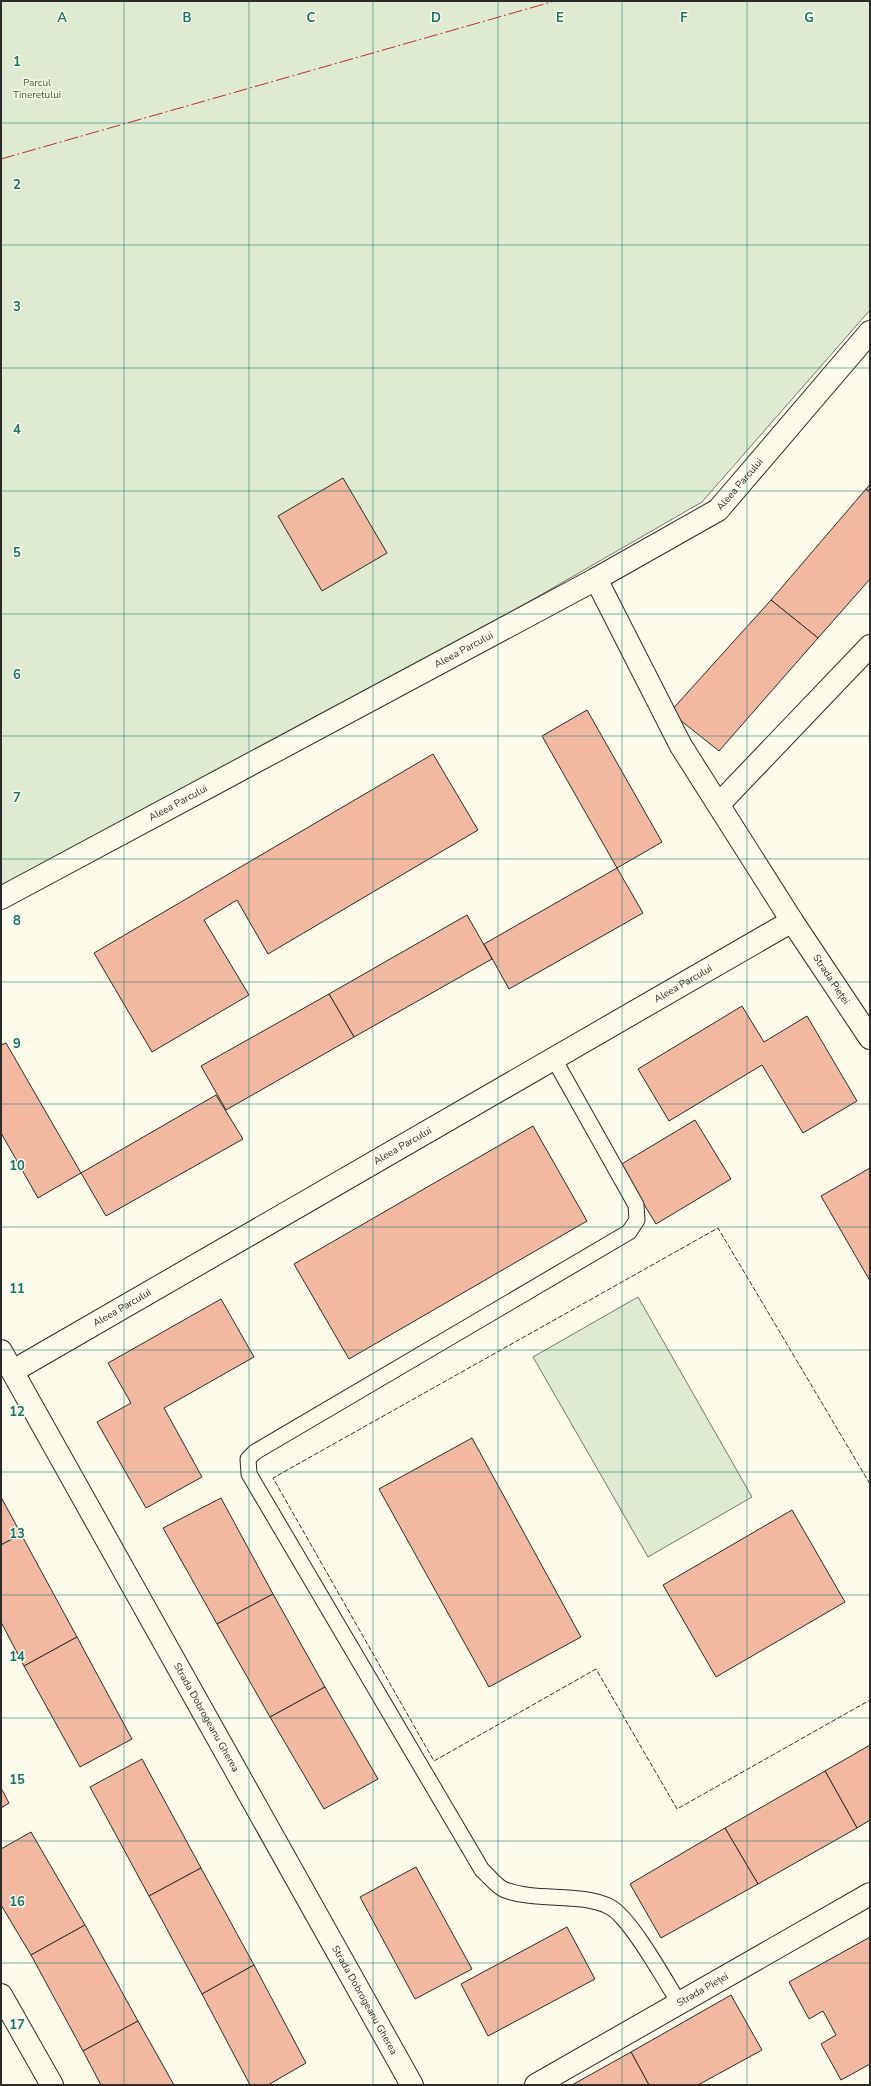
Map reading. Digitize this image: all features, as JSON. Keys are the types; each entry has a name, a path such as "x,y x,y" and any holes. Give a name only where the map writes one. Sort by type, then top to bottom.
{"street":[{"name":"Aleea Parcului","path":"1,898 596,579 718,510 870,332"},
{"name":"Strada Pieței","path":"596,579 681,746 792,921 870,1038"},
{"path":"719,804 870,646"},
{"name":"Aleea Parcului","path":"13,1371 792,921"},
{"name":"Strada Dobrogeanu Gherea","path":"1,1351 412,2085"},
{"name":"Strada Pieței","path":"536,2085 870,1894"},
{"path":"1,1995 52,2085"}],"lane":[{"path":"554,1059 636,1205 637,1220 629,1232 255,1452 248,1459 249,1474 482,1870 504,1890 531,1896 592,1900 611,1908 632,1930 679,2003"}],"green space":[{"name":"Parcul Tineretului","path":"1,1 870,1 870,310 702,502 1,906"},
{"path":"638,1297 752,1497 648,1557 533,1357"}],"building":[{"path":"343,478 387,553 322,591 278,516"},
{"path":"870,484 870,492 866,489"},
{"path":"866,489 870,492 870,579 818,638 771,600"},
{"path":"771,600 818,638 719,751 670,712"},
{"path":"587,710 662,842 617,868 542,736"},
{"path":"433,754 478,830 268,954 237,900 204,920 249,995 152,1052 94,953"},
{"path":"617,868 643,913 509,989 484,944"},
{"path":"467,915 492,959 354,1037 329,994"},
{"path":"329,994 354,1037 226,1110 201,1066"},
{"path":"742,1006 764,1042 807,1016 857,1101 803,1133 762,1065 669,1121 638,1069"},
{"path":"6,1043 81,1173 38,1198 1,1133 1,1045"},
{"path":"216,1095 243,1139 106,1216 81,1173"},
{"path":"695,1120 731,1179 656,1224 620,1165"},
{"path":"533,1126 587,1221 349,1359 294,1264"},
{"path":"870,1168 870,1281 821,1196"},
{"path":"221,1299 254,1357 164,1408 202,1477 146,1508 97,1422 131,1403 108,1363"},
{"path":"472,1438 581,1637 489,1687 379,1489"},
{"path":"1,1497 21,1534 1,1545"},
{"path":"221,1498 273,1594 217,1624 163,1528"},
{"path":"792,1510 845,1602 716,1677 663,1585"},
{"path":"21,1534 77,1637 24,1666 1,1622 1,1545"},
{"path":"273,1594 325,1687 270,1717 217,1624"},
{"path":"77,1637 132,1739 80,1767 24,1666"},
{"path":"325,1687 378,1779 324,1809 270,1717"},
{"path":"870,1745 870,1820 857,1828 825,1771"},
{"path":"142,1759 201,1868 149,1896 90,1787"},
{"path":"825,1771 857,1828 758,1884 725,1828"},
{"path":"1,1788 9,1803 1,1808"},
{"path":"725,1828 758,1884 661,1938 630,1884"},
{"path":"31,1832 85,1925 31,1955 1,1905 1,1849"},
{"path":"416,1867 472,1969 415,1999 360,1897"},
{"path":"201,1868 254,1965 202,1994 149,1896"},
{"path":"85,1925 138,2021 83,2051 31,1955"},
{"path":"567,1927 595,1979 488,2036 461,1984"},
{"path":"870,1937 870,2064 841,2080 821,2044 836,2035 823,2011 809,2019 789,1982"},
{"path":"254,1965 306,2063 268,2085 250,2085 202,1994"},
{"path":"731,1995 762,2050 698,2085 649,2085 631,2052"},
{"path":"138,2021 174,2085 101,2085 83,2051"},
{"path":"631,2052 649,2085 572,2085"}],"fence":[{"path":"870,1484 718,1228 273,1478 434,1761 596,1669 677,1809 870,1700"}],"power":[{"path":"1,159 555,1"}]}
